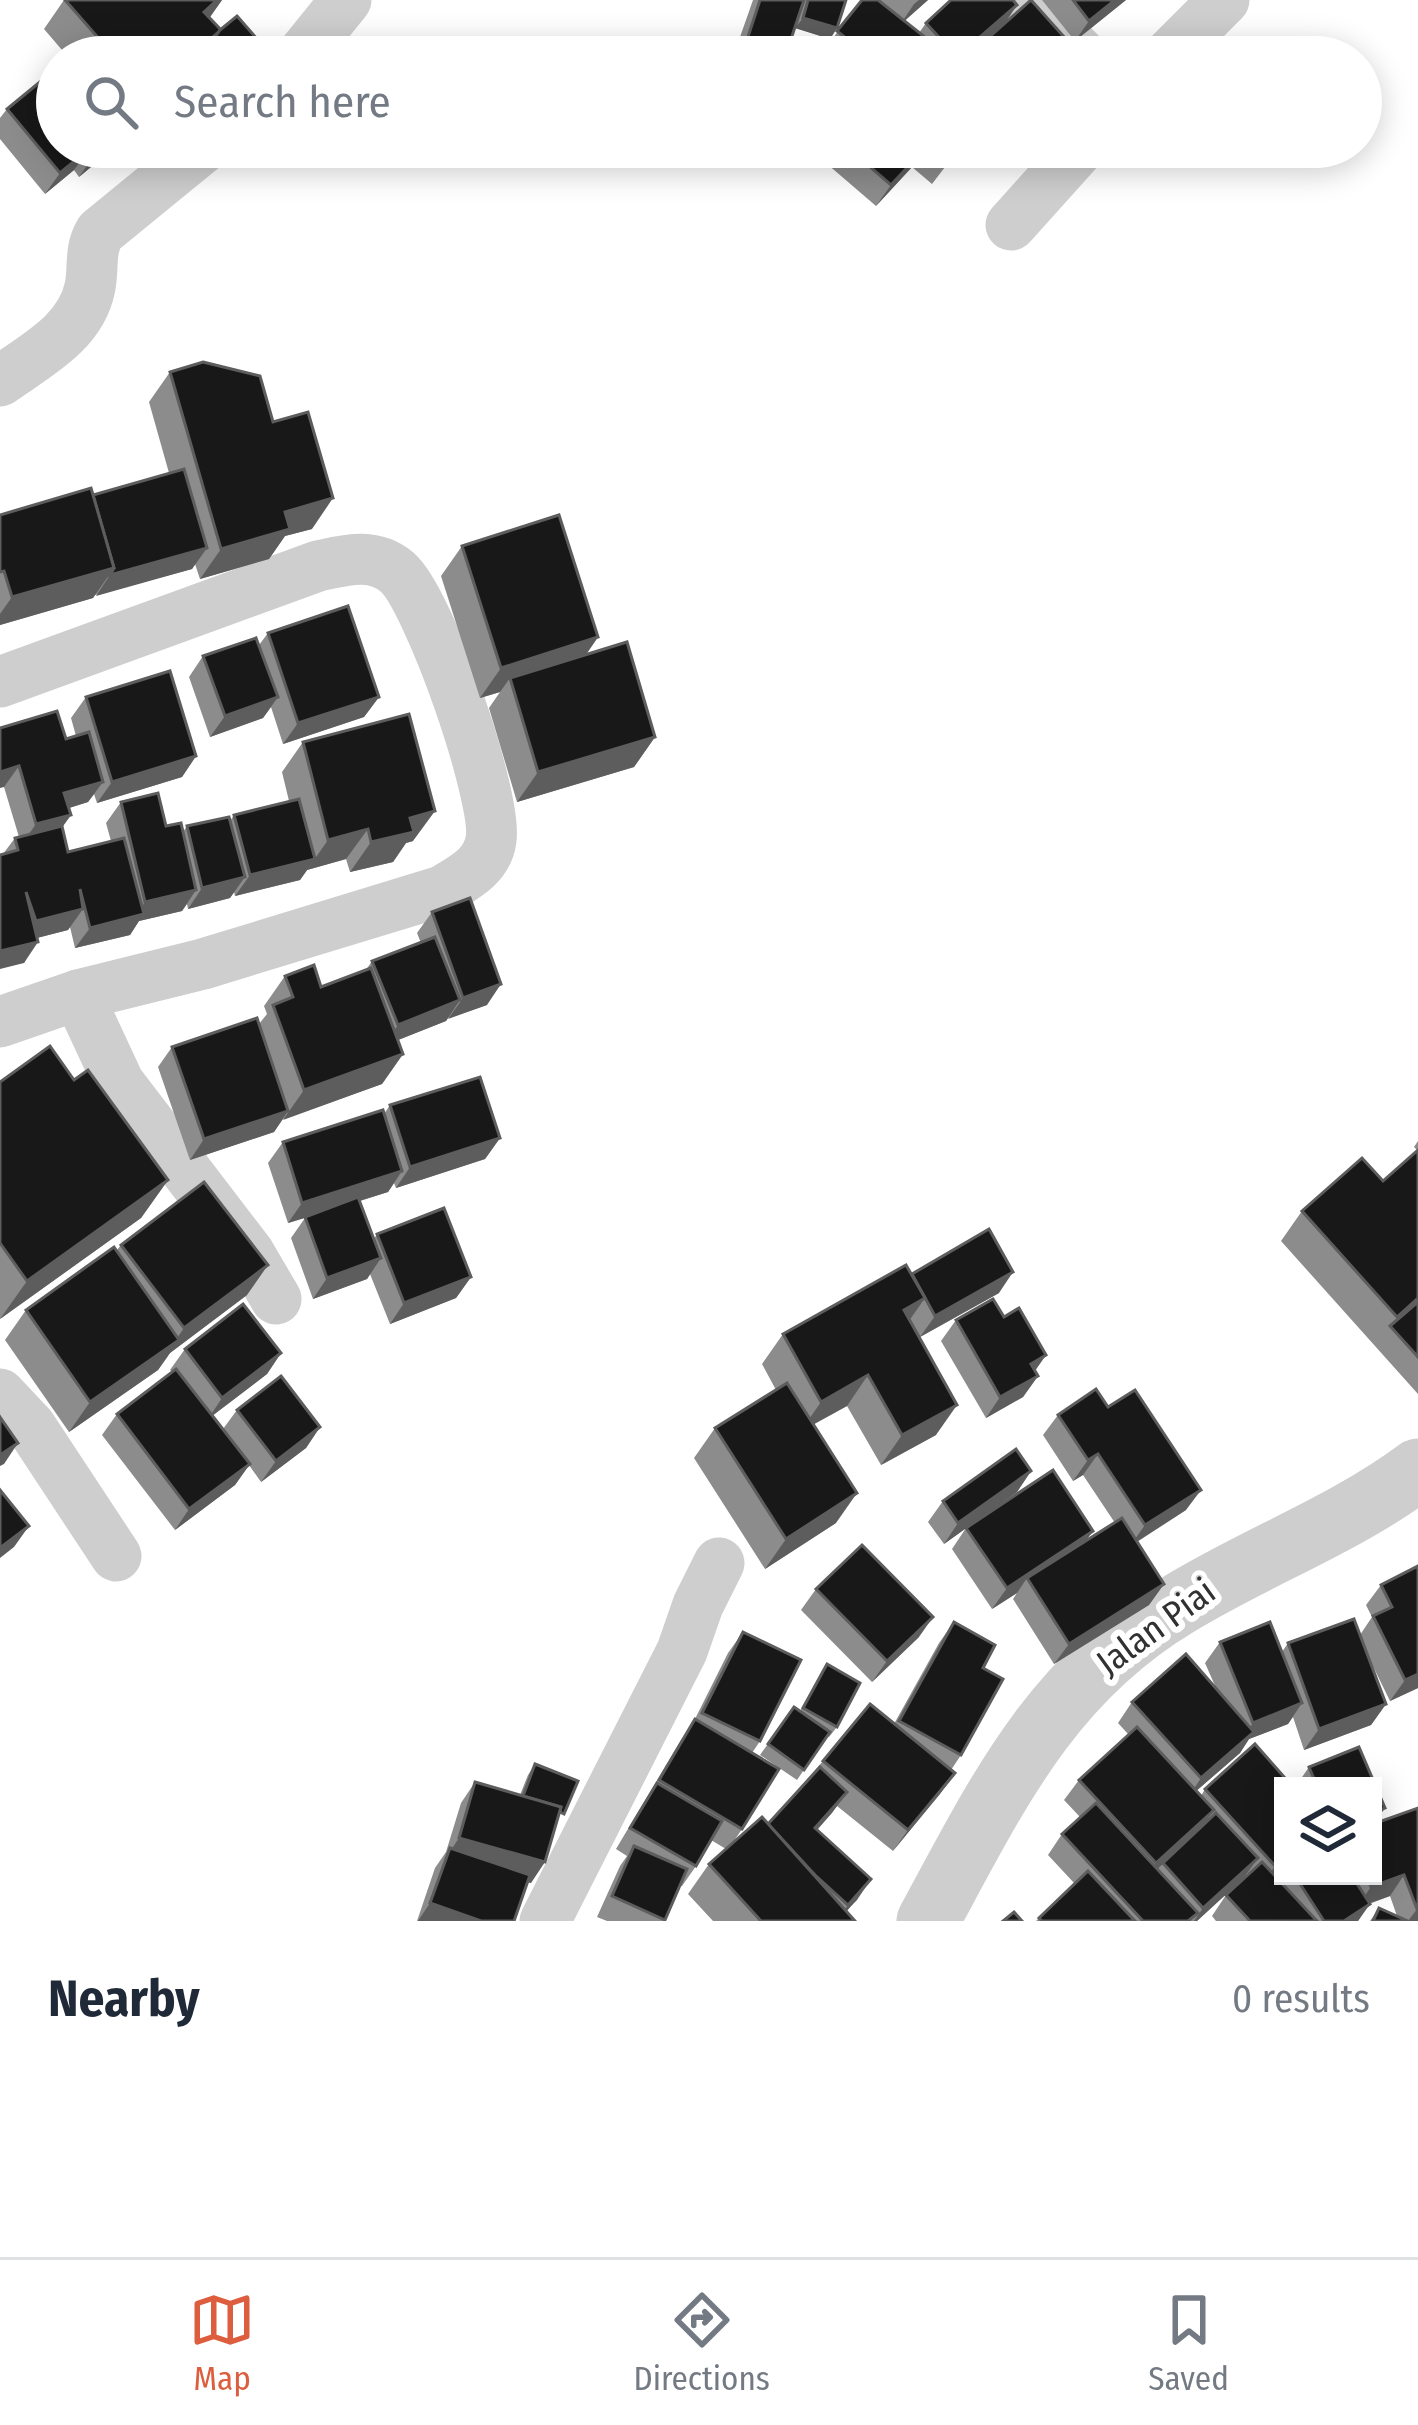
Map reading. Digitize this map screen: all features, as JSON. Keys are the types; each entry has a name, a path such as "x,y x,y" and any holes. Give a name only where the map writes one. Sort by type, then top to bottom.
{"street":[{"path":"317,36 346,0"},
{"path":"1188,36 1223,0"},
{"path":"1031,4 1063,36"},
{"path":"0,381 74,326 87,303 93,243 100,232 178,168"},
{"path":"1011,225 1062,168"},
{"path":"0,682 318,566 376,559 398,573 416,596 462,711 490,813 491,841 473,872 442,891 203,964 78,995 0,1022"},
{"path":"78,995 119,1083 249,1253 276,1299"},
{"path":"0,1394 31,1427 116,1556"},
{"name":"Jalan Piai","path":"928,1921 1039,1727 1111,1652 1175,1606 1255,1561 1340,1522 1418,1470"},
{"path":"545,1921 682,1651 718,1564"}],"building":[{"path":"65,0 217,0 204,12 221,30 214,36 97,36"},
{"path":"760,0 804,0 792,36 748,36"},
{"path":"808,0 846,0 837,28 803,18"},
{"path":"862,0 878,0 923,36 843,36 837,31"},
{"path":"951,0 1013,0 1017,5 981,36 938,36 926,23"},
{"path":"1031,0 1063,36 991,36"},
{"path":"1073,0 1115,0 1089,21"},
{"path":"237,16 254,36 216,36"},
{"path":"36,85 36,144 7,109"},
{"path":"871,168 907,168 891,185"},
{"path":"203,362 260,376 273,422 308,412 333,498 285,512 290,529 221,549 170,372"},
{"path":"184,469 207,548 110,575 114,568 93,495"},
{"path":"91,488 114,568 12,597 4,571 0,572 0,515"},
{"path":"559,515 598,637 501,668 462,546"},
{"path":"348,606 379,697 298,723 268,633"},
{"path":"256,638 278,697 225,716 203,656"},
{"path":"627,642 655,737 538,772 510,678"},
{"path":"170,671 196,756 112,782 86,697"},
{"path":"57,711 66,739 89,732 103,782 64,793 71,815 36,824 19,766 0,772 0,728"},
{"path":"409,714 435,811 410,818 414,832 371,842 368,829 328,840 303,742"},
{"path":"158,793 166,826 181,823 196,890 145,902 121,802"},
{"path":"299,799 315,859 250,875 234,815"},
{"path":"229,817 245,877 202,888 187,826"},
{"path":"62,826 68,852 124,838 144,914 90,928 80,889 83,909 36,921 26,892 38,942 0,951 0,855 18,850 15,838"},
{"path":"470,898 501,984 463,998 432,912"},
{"path":"435,937 460,1000 398,1025 372,961"},
{"path":"314,965 321,987 371,968 403,1054 304,1090 273,1005 293,997 285,976"},
{"path":"257,1018 288,1111 204,1139 172,1047"},
{"path":"50,1046 74,1080 88,1070 168,1180 27,1281 0,1243 0,1082"},
{"path":"480,1077 500,1138 410,1167 390,1105"},
{"path":"383,1110 402,1171 302,1203 283,1142"},
{"path":"1418,1150 1418,1298 1397,1317 1302,1211 1362,1158 1383,1181"},
{"path":"204,1182 268,1265 184,1328 121,1245"},
{"path":"358,1197 381,1258 327,1278 305,1217"},
{"path":"444,1208 471,1277 404,1303 377,1234"},
{"path":"989,1229 1013,1272 935,1316 912,1274"},
{"path":"114,1247 179,1340 90,1402 26,1310"},
{"path":"906,1265 925,1298 904,1310 957,1405 902,1435 868,1375 821,1402 783,1334"},
{"path":"993,1299 1004,1317 1019,1308 1046,1355 1031,1364 1038,1376 1000,1397 956,1320"},
{"path":"1418,1302 1418,1357 1390,1326"},
{"path":"243,1304 281,1353 222,1398 185,1349"},
{"path":"176,1369 250,1464 189,1509 117,1414"},
{"path":"281,1376 320,1427 276,1461 237,1410"},
{"path":"787,1383 857,1493 786,1539 715,1428"},
{"path":"1096,1389 1108,1407 1135,1390 1201,1490 1145,1525 1098,1454 1088,1460 1058,1415"},
{"path":"0,1417 18,1443 0,1455"},
{"path":"1016,1449 1031,1471 958,1523 943,1501"},
{"path":"1053,1470 1093,1531 1007,1588 966,1528"},
{"path":"0,1490 29,1526 0,1548"},
{"path":"1122,1518 1164,1584 1069,1644 1027,1578"},
{"path":"862,1545 933,1617 887,1661 816,1589"},
{"path":"1418,1566 1418,1674 1405,1680 1373,1616 1392,1607 1381,1585"},
{"path":"1354,1619 1386,1704 1319,1729 1288,1643"},
{"path":"954,1622 995,1645 983,1668 1003,1679 961,1755 899,1721"},
{"path":"1270,1622 1302,1703 1253,1723 1220,1642"},
{"path":"743,1632 801,1660 760,1741 702,1713"},
{"path":"1186,1654 1254,1732 1201,1778 1132,1702"},
{"path":"827,1664 860,1683 837,1727 803,1708"},
{"path":"870,1704 955,1773 908,1830 823,1761"},
{"path":"794,1707 830,1732 804,1770 768,1744"},
{"path":"695,1719 779,1769 742,1829 659,1780"},
{"path":"1137,1727 1214,1810 1156,1863 1079,1780"},
{"path":"1255,1744 1284,1777 1274,1777 1274,1865 1205,1789"},
{"path":"1359,1747 1372,1777 1313,1777 1309,1767"},
{"path":"535,1764 578,1781 564,1814 561,1807 523,1796"},
{"path":"820,1767 847,1792 815,1828 871,1879 848,1905 768,1824"},
{"path":"475,1782 561,1807 545,1862 459,1838"},
{"path":"657,1783 722,1821 696,1866 630,1828"},
{"path":"1096,1803 1198,1913 1188,1921 1143,1921 1062,1834"},
{"path":"1418,1808 1417,1909 1404,1875 1382,1883 1382,1821"},
{"path":"1216,1813 1258,1858 1203,1908 1163,1863"},
{"path":"762,1817 855,1921 761,1921 709,1864"},
{"path":"634,1846 687,1869 665,1920 612,1896"},
{"path":"450,1848 530,1875 514,1921 481,1921 430,1903"},
{"path":"1262,1862 1274,1875 1274,1885 1283,1885 1317,1921 1250,1921 1226,1895"},
{"path":"1088,1871 1135,1921 1039,1918"},
{"path":"1301,1885 1358,1885 1370,1904 1344,1921 1324,1921"},
{"path":"1379,1908 1408,1921 1373,1921"}]}
